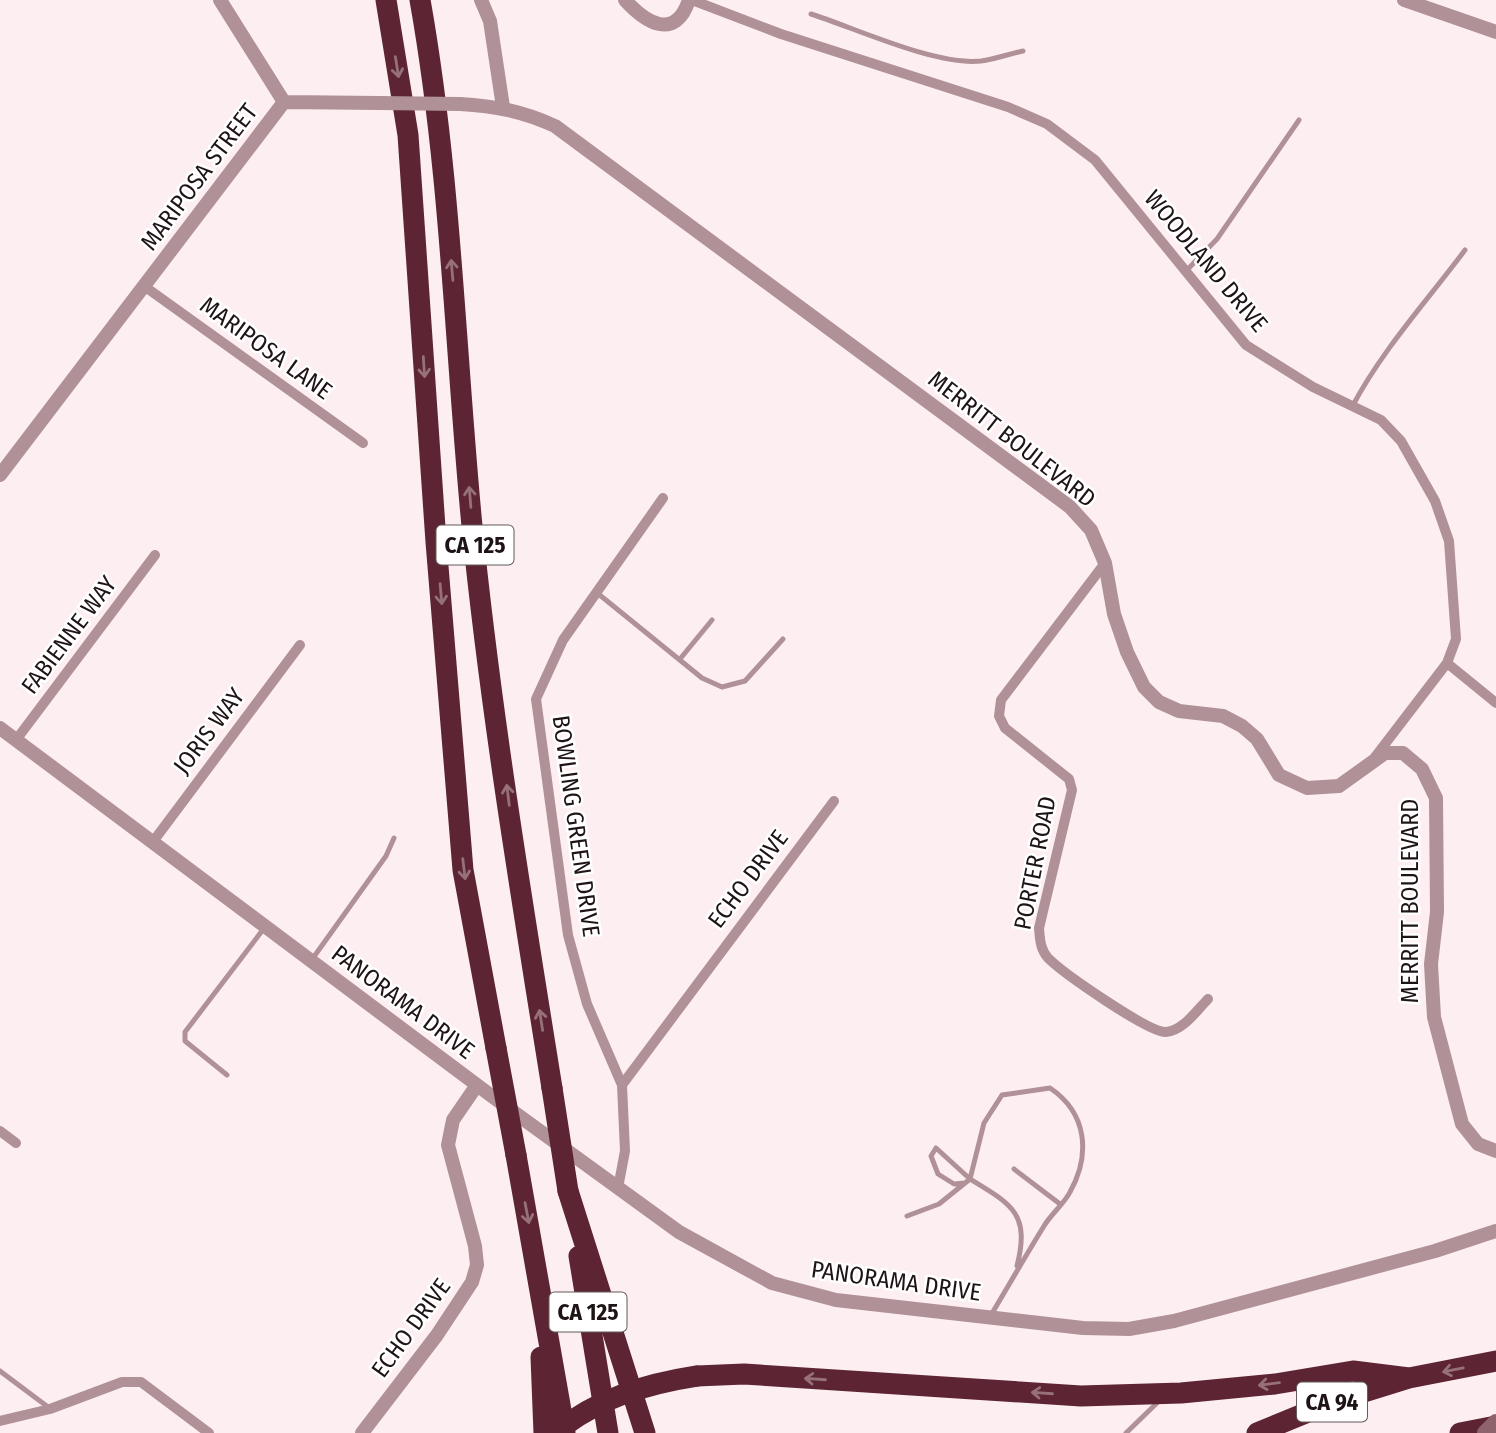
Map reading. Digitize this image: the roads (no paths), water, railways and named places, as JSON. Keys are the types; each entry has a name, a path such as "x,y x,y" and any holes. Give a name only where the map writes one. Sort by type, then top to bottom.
{"highway":[{"name":"CA 125","path":"386,0 408,135 436,542 463,870 538,1271 565,1433"},
{"name":"CA 125","path":"420,0 440,127 472,528 517,866 608,1433"},
{"path":"568,1191 631,1433"},
{"path":"568,1191 645,1433"},
{"path":"538,1271 544,1433"},
{"name":"CA 94","path":"1257,1433 1335,1401 1409,1378 1496,1362"},
{"path":"555,1433 609,1399 638,1388 697,1376 744,1374 1081,1396 1166,1394 1276,1384 1353,1371 1409,1378"},
{"path":"1460,1433 1496,1424"}],"main road":[{"path":"1485,1433 1496,1424"}],"street":[{"path":"220,0 284,102"},
{"path":"481,0 490,21 503,107"},
{"path":"625,0 645,20 659,24 673,23 691,0"},
{"name":"WOODLAND DRIVE","path":"691,0 781,34 1008,107 1047,124 1095,160 1245,345 1265,360 1381,420 1401,441 1435,501 1449,541 1455,639 1447,663 1375,757"},
{"path":"1404,0 1496,32"},
{"name":"MARIPOSA STREET","path":"0,475 284,102 503,107"},
{"name":"MERRITT BOULEVARD","path":"503,107 525,112 555,126 1070,507 1091,530 1105,563 1114,614 1127,652 1144,687 1159,702 1179,710 1223,716 1242,726 1257,739 1279,775 1307,789 1339,786 1358,774 1375,757 1385,753 1403,753 1422,769 1436,798 1437,912 1431,964 1434,1017 1462,1124 1478,1144 1496,1151"},
{"name":"MARIPOSA LANE","path":"144,286 362,443"},
{"name":"BOWLING GREEN DRIVE","path":"618,1188 625,1151 622,1086 587,1004 568,936 536,698 564,640 663,498"},
{"name":"FABIENNE WAY","path":"16,740 155,555"},
{"name":"PORTER ROAD","path":"1105,563 1001,700 999,716 1005,728 1069,779 1072,790 1039,928 1040,944 1048,957 1067,972 1155,1030 1168,1032 1182,1026 1208,999"},
{"name":"JORIS WAY","path":"152,843 300,645"},
{"path":"1447,663 1496,703"},
{"name":"PANORAMA DRIVE","path":"0,728 477,1085 679,1232 772,1283 836,1300 1129,1329 1174,1321 1435,1251 1496,1231"},
{"name":"ECHO DRIVE","path":"622,1086 834,801"},
{"name":"ECHO DRIVE","path":"362,1433 437,1335 472,1282 477,1265 475,1246 448,1146 453,1120 477,1085"},
{"path":"0,1131 16,1143"},
{"path":"0,1421 50,1409 122,1382 141,1382 209,1433"}],"lane":[{"path":"811,14 934,54 963,60 981,61 1023,51"},
{"path":"1184,273 1217,239 1299,120"},
{"path":"1352,407 1373,367 1389,351 1465,250"},
{"path":"596,592 702,678 722,687 745,681 783,639"},
{"path":"680,659 712,620"},
{"path":"311,961 386,856 394,838"},
{"path":"227,1075 185,1041 185,1032 265,927"},
{"path":"907,1216 939,1204 967,1181 985,1123 996,1100 1002,1095 1051,1088 1066,1099 1083,1127 1083,1165 1069,1195 1060,1204 990,1317"},
{"path":"967,1181 954,1184 938,1174 931,1156 936,1148 967,1181 1005,1202 1022,1224 1024,1240 1016,1273"},
{"path":"1014,1169 1060,1204"},
{"path":"0,1371 50,1409"},
{"path":"1126,1433 1166,1394"}]}
